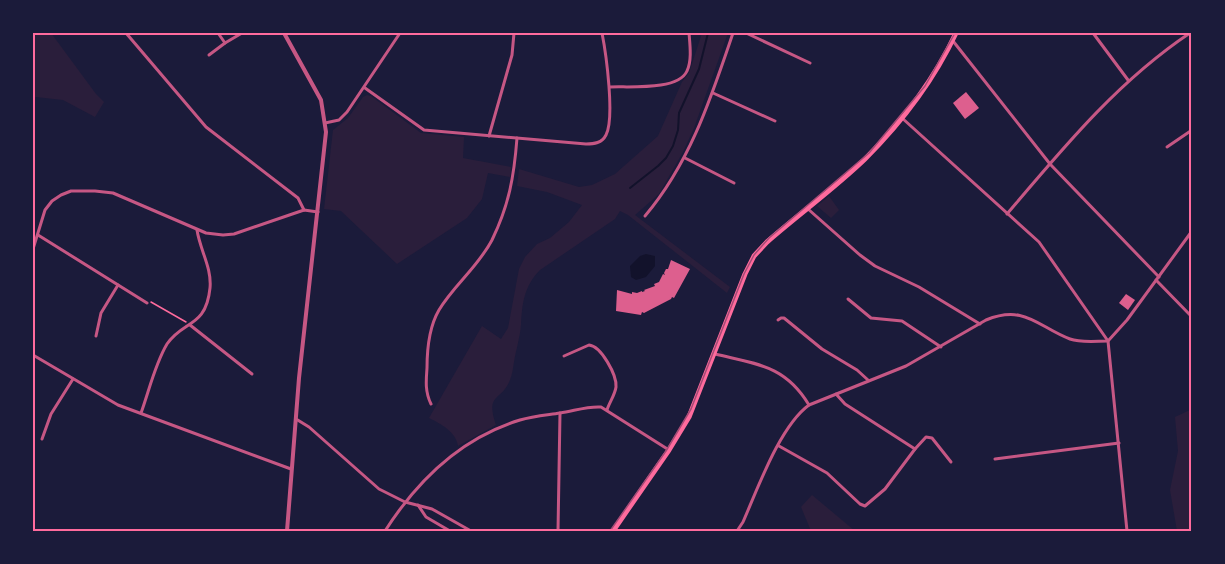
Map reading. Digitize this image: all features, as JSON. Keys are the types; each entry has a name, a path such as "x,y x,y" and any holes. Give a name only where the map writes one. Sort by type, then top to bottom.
{"main road":[{"path":"613,531 689,417 754,256 767,242 866,158 902,118 928,84 956,33"}],"street":[{"path":"126,33 206,127 298,198 304,210"},
{"path":"218,33 225,43"},
{"path":"209,55 242,33"},
{"path":"284,33 315,87 321,100 326,123 287,531"},
{"path":"326,123 343,117 365,88 400,33"},
{"path":"489,136 512,56 514,33"},
{"path":"365,88 420,129 591,144 602,141 608,129 609,87 602,33"},
{"path":"609,87 668,84 680,80 688,69 689,33"},
{"path":"645,216 662,196 685,158 713,93 733,33"},
{"path":"746,33 810,63"},
{"path":"1093,33 1128,80"},
{"path":"1007,214 1128,80 1190,33"},
{"path":"953,40 1050,164 1192,316"},
{"path":"713,93 775,121"},
{"path":"902,118 1039,242 1108,341 1128,531"},
{"path":"1167,147 1192,130"},
{"path":"431,404 426,390 427,353 431,330 439,310 483,255 502,217 512,188 517,138"},
{"path":"685,158 734,183"},
{"path":"33,249 45,210 52,201 71,191 113,193 197,230 224,235 234,234 304,210 318,212"},
{"path":"807,208 874,266 919,287 980,324"},
{"path":"141,413 163,352 169,342 206,310 210,286 207,263 197,230"},
{"path":"737,531 792,423 810,405 906,366 998,316 1016,314 1031,318 1076,341 1108,341 1127,320 1192,231"},
{"path":"38,235 146,302"},
{"path":"96,336 101,313 118,285"},
{"path":"848,299 871,318 902,321 941,346"},
{"path":"778,320 784,318 822,349 857,370 868,380"},
{"path":"190,325 252,374"},
{"path":"564,356 589,345 598,348 615,378 615,390 607,410"},
{"path":"715,354 776,371 796,386 810,405"},
{"path":"33,355 118,405 292,469"},
{"path":"42,439 51,414 73,379"},
{"path":"836,394 845,404 915,449"},
{"path":"385,531 405,502 442,463 473,440 518,421 595,407 607,410 669,450"},
{"path":"558,531 560,413"},
{"path":"296,418 380,489 405,502 432,509 471,531"},
{"path":"779,446 827,473 865,506 885,489 923,439 929,436 951,462"},
{"path":"995,459 1119,443"},
{"path":"418,504 426,518 450,531"}],"path":[{"path":"146,302 153,302 190,325"}],"shaded area":[{"path":"33,33 51,33 104,102 95,117 63,100 36,97 33,99"},
{"path":"702,33 728,33 683,152 659,194 635,215 730,287 727,293 620,211 615,219 540,270 530,282 523,303 520,334 511,378 493,402 496,425 458,446 451,433 429,418 482,326 501,339 508,328 519,269 525,257 537,244 550,238 569,222 582,205 547,192 517,186 519,169 579,187 592,185 615,174 658,136 682,82 689,73"},
{"path":"367,95 421,133 464,137 463,158 511,167 510,177 488,173 482,199 467,218 397,264 341,211 324,209 333,130 348,118 363,97"},
{"path":"829,196 839,210 831,218 817,206"},
{"path":"646,254 655,256 655,266 646,277 636,280 631,277 630,266 640,256"},
{"path":"1192,409 1192,531 1177,531 1170,490 1178,451 1175,417"},
{"path":"812,495 855,531 811,531 801,507"}],"building":[{"path":"966,92 979,108 965,119 953,103"},
{"path":"671,260 690,269 674,298 642,312 641,315 616,311 617,290 632,294 632,292 642,292 655,286 654,284 659,282 663,274 665,275"},
{"path":"1126,294 1135,300 1128,310 1119,303"}],"waterway":[{"path":"630,188 658,166 673,146 678,130 679,113 699,69 708,33"}],"tram line":[{"path":"610,531 666,451 691,409 744,274 754,255 769,238 869,153 925,86 955,33"}]}
